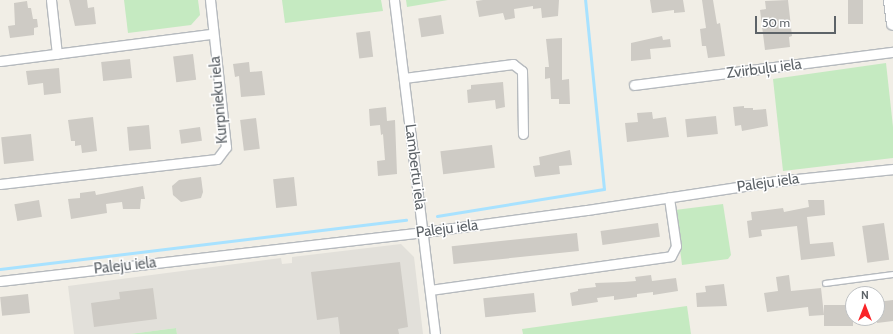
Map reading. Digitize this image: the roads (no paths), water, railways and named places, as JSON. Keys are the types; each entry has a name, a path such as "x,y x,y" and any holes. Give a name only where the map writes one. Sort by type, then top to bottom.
{"street":[{"path":"51,0 57,54"},
{"path":"210,0 212,34"},
{"name":"Lambertu iela","path":"394,0 424,232 435,334"},
{"path":"890,0 893,24"},
{"name":"Kurpnieku iela","path":"0,61 212,34 226,147 217,159 0,184"},
{"name":"Zvirbuļu iela","path":"634,85 893,52"},
{"path":"404,78 513,64 522,71 523,134"},
{"name":"Paleju iela","path":"0,280 424,232 669,198 777,181 893,169"},
{"path":"430,290 671,256 676,246 669,198"}],"lane":[{"path":"825,283 893,274"}],"waterway":[{"path":"437,216 604,189 585,0"},
{"path":"0,269 406,220"}]}
